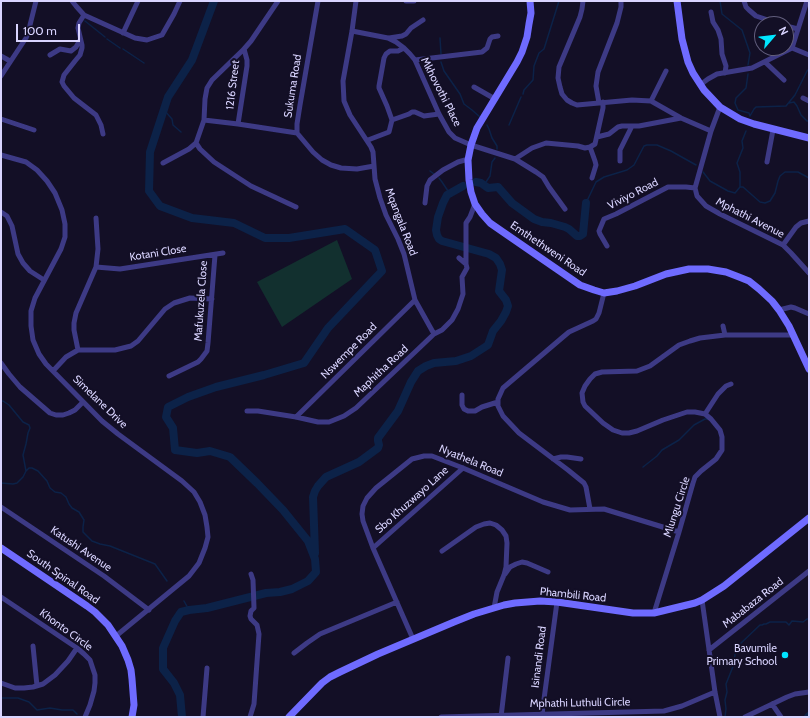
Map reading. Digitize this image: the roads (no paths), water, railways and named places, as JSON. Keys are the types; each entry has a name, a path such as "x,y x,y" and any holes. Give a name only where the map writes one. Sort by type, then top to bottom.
{"street":[{"path":"1,76 28,33 36,1"},
{"path":"72,1 84,15 135,38 147,40 162,35 180,1"},
{"path":"123,33 138,1"},
{"path":"163,163 189,149 197,142 204,120 207,88 212,80 251,41 278,1"},
{"name":"Sukuma Road","path":"318,1 297,124 297,133 312,152 331,165 341,168 357,169 374,166"},
{"name":"Mqangala Road","path":"356,1 343,81 344,101 350,115 368,140 373,152 375,178 380,198 404,254 415,300 434,334"},
{"path":"406,1 414,1"},
{"name":"Emthethweni Road","path":"530,1 530,24 522,52 477,128 471,145 468,160 471,192 475,204 490,223 580,284 604,293"},
{"path":"583,1 581,13 559,67 558,78 560,87 562,94 567,100 577,105 632,100 651,102 681,118 711,131"},
{"path":"515,159 532,148 546,143 585,148 595,144 603,108 596,86 598,72 617,23 621,1"},
{"path":"677,1 684,50 692,73 704,90 720,106 734,116 747,122 773,130 809,138"},
{"path":"744,1 749,10 756,16"},
{"path":"794,42 808,1"},
{"path":"711,12 713,22 721,38 722,54 726,66 725,73"},
{"path":"84,15 78,28 82,48 80,55 64,74 62,82 74,98 96,115 101,125 103,134"},
{"path":"388,38 406,34 411,28 423,20"},
{"path":"794,28 798,29"},
{"name":"Mkhovothi Place","path":"352,31 388,38 404,48 415,60 448,132 455,138 471,145 515,159 543,177 565,209"},
{"path":"415,60 482,52 487,48 490,39 498,36"},
{"path":"50,55 60,50 71,51 76,47 80,40"},
{"path":"368,140 389,132 392,120 379,86 386,54 390,51 398,51 404,48"},
{"name":"1216 Street","path":"238,124 248,60 244,49"},
{"path":"794,49 809,55"},
{"path":"1,56 10,61"},
{"path":"700,85 712,76 752,68 775,56"},
{"path":"765,62 784,80"},
{"path":"651,102 666,71"},
{"path":"474,87 495,99"},
{"path":"804,98 809,101"},
{"path":"695,188 711,131 720,106"},
{"path":"392,120 412,112 424,116 439,114"},
{"path":"597,137 609,134 618,127 681,118"},
{"path":"1,119 34,130"},
{"path":"204,120 297,133"},
{"path":"620,161 620,150 632,126"},
{"path":"767,162 773,130"},
{"path":"197,142 200,149 214,162 251,186 296,207"},
{"path":"590,147 596,165 592,178"},
{"name":"Simelane Drive","path":"1,155 26,162 37,170 47,181 55,194 62,210 65,224 65,237 61,249 35,298 31,311 33,340 39,354 46,364 102,421 182,480 194,492 200,502 208,527 208,537 199,564 189,576 116,636"},
{"path":"425,203 427,186 430,180 452,165 468,160"},
{"name":"Viviyo Road","path":"607,246 599,230 604,219 668,187 695,188"},
{"name":"Mphathi Avenue","path":"695,188 697,196 706,206 783,245 809,273"},
{"name":"Maphitha Road","path":"248,411 296,417 318,422 329,422 344,416 356,408 434,334 442,330 452,320 463,294 462,277 468,268 466,264 466,222 470,217 475,204"},
{"path":"1,212 7,216 12,226 18,254 23,263 30,271 44,280"},
{"path":"78,350 74,323 76,313 96,267 98,249 96,218"},
{"path":"783,245 796,227 809,220"},
{"name":"Kotani Close","path":"96,267 120,269 223,253"},
{"name":"Mafukuzela Close","path":"169,376 198,362 207,351 215,255"},
{"path":"459,258 466,264"},
{"path":"590,509 586,487 580,478 519,433 503,416 498,406 498,402 499,395 503,388 569,332 596,319 604,293 635,286 678,271 708,269 726,272 749,281 766,295 779,310 789,326 809,369"},
{"path":"53,370 66,357 78,350 115,350 131,346 174,302 190,298 212,299"},
{"name":"Nswempe Road","path":"296,417 415,300"},
{"path":"779,310 795,308 809,314"},
{"path":"724,326 725,335"},
{"path":"731,384 726,386 718,394 704,414 688,412 629,433 622,433 613,430 603,423 585,406 582,393 585,386 595,374 602,372 637,371 650,366 679,345 700,338 725,335 793,335"},
{"path":"1,363 20,386 50,413 63,415 75,410 84,402"},
{"path":"462,395 462,405 464,409 468,411 475,411 498,402"},
{"name":"Mlungu Circle","path":"654,613 693,483 696,477 716,459 722,450 722,437 720,430 711,419 704,414"},
{"name":"Nyathela Road","path":"413,639 373,548 363,521 362,514 363,506 367,498 376,488 408,462 417,457 432,456 543,502 570,510 590,509 614,512 679,532"},
{"path":"554,459 562,457 581,459"},
{"name":"Sbo Khuzwayo Lane","path":"373,548 463,468"},
{"name":"Katushi Avenue","path":"1,507 104,576 148,610"},
{"name":"Phambili Road","path":"288,717 322,683 330,677 357,663 474,614 504,605 540,601 633,613 654,613 695,603 724,586 809,518"},
{"path":"442,551 476,527 490,523 496,525 506,536 508,543 504,575"},
{"name":"South Spinal Road","path":"1,548 87,606 102,619 116,636 128,660 132,679 134,705 132,717"},
{"path":"494,608 496,592 504,575 510,567 522,562 548,572"},
{"name":"Mababaza Road","path":"709,650 809,571"},
{"path":"250,717 254,704 259,634 257,625 250,616 251,611 254,608 254,582 251,574"},
{"name":"Khonto Circle","path":"1,597 77,648 90,660 95,675 94,691 85,717"},
{"path":"702,600 720,717"},
{"path":"294,653 320,634 397,602"},
{"name":"Isinandi Road","path":"542,714 557,602"},
{"path":"33,646 37,686"},
{"path":"1,683 15,688 24,688 43,684 55,676 77,648"},
{"path":"501,716 508,658"},
{"path":"203,717 207,668"},
{"name":"Mphathi Luthuli Circle","path":"441,717 664,711 682,706 715,692"},
{"path":"745,717 795,694 809,692"},
{"name":"South Spinal Road","path":"128,717 133,694"},
{"path":"772,704 781,717"}],"waterway":[{"path":"182,717 180,695 174,683 163,669 163,648 175,621 181,612 207,608 266,593 292,589 308,581 316,572 315,559 308,541 283,510 230,457 210,451 197,453 175,450 173,428 166,417 168,407 188,397 216,387 304,363 328,328 382,271 375,250 345,229 289,238 265,238 234,223 192,218 160,206 149,191 150,152 168,97 192,60 214,1"},
{"path":"523,94 524,90 533,80 534,66 539,53 544,49 559,1"},
{"path":"720,1 722,14 742,30 750,53 748,65"},
{"path":"85,21 105,37"},
{"path":"440,38 441,54"},
{"path":"107,39 120,48"},
{"path":"123,49 144,63"},
{"path":"441,62 444,71 460,94 464,104 480,117"},
{"path":"748,74 746,88 736,98 735,103 738,110 749,113 750,116 756,107 786,106 795,95 809,69"},
{"path":"509,125 521,97"},
{"path":"789,103 794,102 801,115 809,121"},
{"path":"164,110 172,119 173,125 181,132"},
{"path":"487,125 497,149"},
{"path":"740,187 740,172 737,163 743,148 742,141 746,131"},
{"path":"586,203 596,182 604,177 627,170 634,165 644,146 657,145 696,165"},
{"path":"484,185 490,176 492,162 495,158"},
{"path":"430,171 434,174"},
{"path":"703,172 710,181 728,191 735,193 740,187 743,187 760,202 765,203 770,201 775,193 780,176 785,172 798,172 809,178"},
{"path":"439,178 450,194"},
{"path":"476,182 481,183 488,188 498,187 512,203 534,219 565,227 577,236 583,234 586,203"},
{"path":"315,553 313,497 318,486 326,477 359,462 378,448 378,438 398,411 411,382 418,371 434,363 456,361 471,356 488,345 493,331 506,312 508,306 506,300 499,291 502,270 496,258 489,254 442,241 437,235 436,230 438,217 447,195 463,186"},
{"path":"1,401 9,405 23,422 29,425 30,428 23,455 26,471"},
{"path":"643,467 662,450 679,440 694,425 708,419"},
{"path":"1,483 17,483 29,468 38,471 47,481 50,488 66,497 72,508 79,512 84,520 83,532 92,541 110,546 155,564 167,581"},
{"path":"184,601 189,610"},
{"path":"725,717 725,700 727,692 726,684 734,664 735,654 740,644 760,625 770,622 786,622 789,625 792,621 803,622 809,619"},
{"path":"1,698 18,698 29,702 37,710 50,708 73,710 77,714"}],"place":[{"name":"Bavumile Primary School","path":"785,655"}]}
